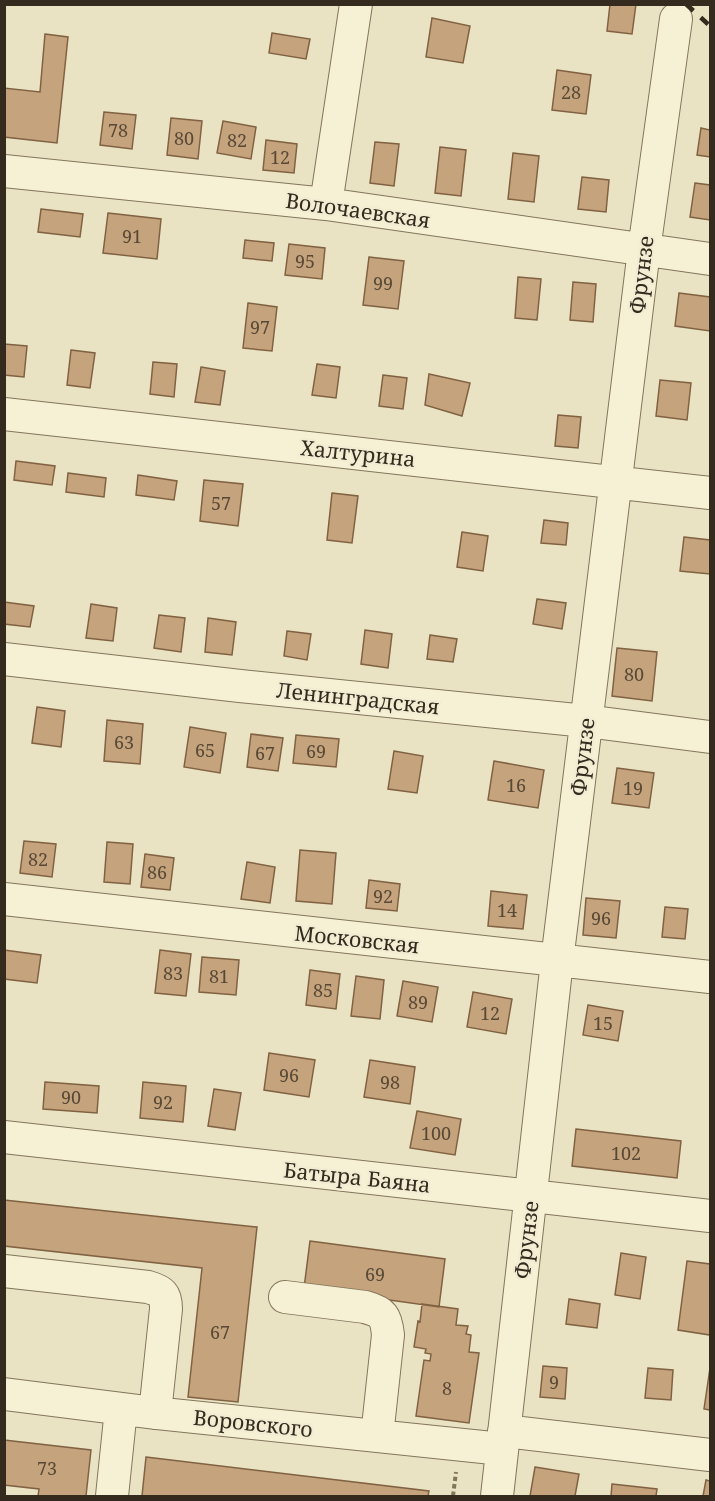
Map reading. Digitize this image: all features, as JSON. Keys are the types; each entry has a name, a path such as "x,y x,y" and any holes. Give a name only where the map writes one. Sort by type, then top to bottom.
{"street":[{"path":"326,204 356,4"},
{"name":"Фрунзе","path":"497,1497 556,961 644,250 675,19"},
{"name":"Волочаевская","path":"4,171 326,204 711,259"},
{"name":"Халтурина","path":"4,414 711,493"},
{"name":"Ленинградская","path":"4,659 240,686 586,721 711,737"},
{"name":"Московская","path":"4,899 711,977"},
{"name":"Батыра Баяна","path":"4,1137 711,1216"},
{"path":"4,1270 148,1287 157,1289 163,1294 166,1309 155,1413"},
{"path":"285,1297 365,1307 377,1310 384,1316 388,1335 377,1436"},
{"name":"Воровского","path":"4,1394 155,1413 377,1436 503,1440 711,1455"},
{"path":"112,1497 121,1409"}],"building":[{"path":"610,4 636,4 632,34 607,31"},
{"path":"432,18 470,26 463,63 426,57"},
{"path":"272,33 310,39 306,59 269,53"},
{"path":"45,34 68,37 57,143 4,137 4,88 40,92"},
{"path":"557,70 591,75 586,114 552,110"},
{"path":"104,112 136,115 132,149 100,145"},
{"path":"171,118 202,121 198,159 167,155"},
{"path":"223,121 256,127 251,159 217,153"},
{"path":"701,128 710,130 710,157 697,155"},
{"path":"266,140 297,144 294,173 263,170"},
{"path":"375,142 399,144 394,186 370,183"},
{"path":"440,147 466,150 461,196 435,193"},
{"path":"513,153 539,156 534,202 508,199"},
{"path":"582,177 609,180 606,212 578,209"},
{"path":"695,183 710,185 710,220 690,217"},
{"path":"41,209 83,214 80,237 38,232"},
{"path":"108,213 161,219 157,259 103,253"},
{"path":"245,240 274,243 272,261 243,258"},
{"path":"289,244 325,248 322,279 285,275"},
{"path":"369,257 404,261 398,309 363,305"},
{"path":"518,277 541,279 537,320 515,318"},
{"path":"573,282 596,284 593,322 570,320"},
{"path":"679,293 710,297 710,331 675,326"},
{"path":"248,303 277,307 272,351 243,348"},
{"path":"4,344 27,346 24,377 4,375"},
{"path":"71,350 95,353 90,388 67,385"},
{"path":"153,362 177,364 174,397 150,394"},
{"path":"317,364 340,367 336,398 312,395"},
{"path":"201,367 225,371 220,405 195,402"},
{"path":"429,374 470,383 462,416 425,405"},
{"path":"383,375 407,378 403,409 379,406"},
{"path":"660,380 691,383 687,420 656,416"},
{"path":"558,415 581,417 578,448 555,446"},
{"path":"16,461 55,466 52,485 14,480"},
{"path":"68,473 106,478 104,497 66,492"},
{"path":"138,475 177,481 174,500 136,495"},
{"path":"204,480 243,484 238,526 200,521"},
{"path":"332,493 358,496 352,543 327,540"},
{"path":"544,520 568,523 566,545 541,543"},
{"path":"462,532 488,536 483,571 457,567"},
{"path":"684,537 710,540 710,574 680,571"},
{"path":"537,599 566,603 562,629 533,624"},
{"path":"4,602 34,606 30,627 4,624"},
{"path":"91,604 117,608 113,641 86,638"},
{"path":"159,615 185,618 181,652 154,648"},
{"path":"208,618 236,622 232,655 205,652"},
{"path":"365,630 392,634 388,668 361,664"},
{"path":"287,631 311,634 307,660 284,656"},
{"path":"430,635 457,639 453,662 427,659"},
{"path":"617,648 657,652 652,701 612,696"},
{"path":"37,707 65,711 61,747 32,743"},
{"path":"107,720 143,724 140,764 104,761"},
{"path":"190,727 226,733 220,773 184,767"},
{"path":"251,734 283,738 278,771 247,767"},
{"path":"296,735 339,739 336,767 293,763"},
{"path":"394,751 423,756 417,793 388,789"},
{"path":"494,761 544,770 538,808 488,800"},
{"path":"617,768 654,773 649,808 612,803"},
{"path":"24,841 56,844 52,877 20,873"},
{"path":"107,842 133,844 130,884 104,882"},
{"path":"300,850 336,853 332,904 296,901"},
{"path":"145,854 174,858 170,890 141,887"},
{"path":"247,862 275,867 270,903 241,899"},
{"path":"369,880 400,884 397,911 366,908"},
{"path":"491,891 527,895 523,929 488,926"},
{"path":"586,898 620,901 616,938 583,935"},
{"path":"665,907 688,909 685,939 662,937"},
{"path":"4,950 41,955 37,983 4,979"},
{"path":"160,950 191,954 186,996 155,993"},
{"path":"202,957 239,960 236,995 199,992"},
{"path":"310,970 340,974 336,1009 306,1005"},
{"path":"356,976 384,980 380,1019 351,1016"},
{"path":"403,981 438,987 432,1022 397,1016"},
{"path":"473,992 512,999 506,1034 467,1027"},
{"path":"588,1005 623,1011 618,1041 583,1035"},
{"path":"269,1053 315,1060 309,1097 264,1090"},
{"path":"370,1060 415,1067 410,1104 364,1097"},
{"path":"45,1082 99,1086 97,1113 43,1109"},
{"path":"143,1082 186,1086 183,1122 140,1118"},
{"path":"214,1089 241,1093 235,1130 208,1126"},
{"path":"417,1111 461,1119 455,1155 410,1148"},
{"path":"576,1129 681,1141 677,1178 572,1166"},
{"path":"4,1200 257,1227 238,1402 188,1397 202,1268 4,1246"},
{"path":"310,1241 445,1259 439,1307 304,1288"},
{"path":"621,1253 646,1257 640,1299 615,1295"},
{"path":"687,1261 710,1264 710,1335 678,1330"},
{"path":"569,1299 600,1304 597,1328 566,1324"},
{"path":"422,1304 458,1309 456,1325 468,1326 466,1334 471,1335 469,1352 479,1353 469,1423 416,1416 424,1360 430,1361 431,1354 425,1353 426,1349 414,1347"},
{"path":"543,1366 567,1368 565,1399 540,1397"},
{"path":"648,1368 673,1370 671,1400 645,1398"},
{"path":"710,1368 710,1410 704,1409"},
{"path":"4,1440 91,1450 86,1496 38,1496 39,1489 4,1485"},
{"path":"146,1457 429,1491 428,1496 142,1496"},
{"path":"535,1467 579,1474 575,1496 530,1496"},
{"path":"706,1480 710,1481 710,1496 703,1496"},
{"path":"612,1484 657,1489 656,1496 611,1496"}],"railway":[{"path":"686,4 710,26"}]}
